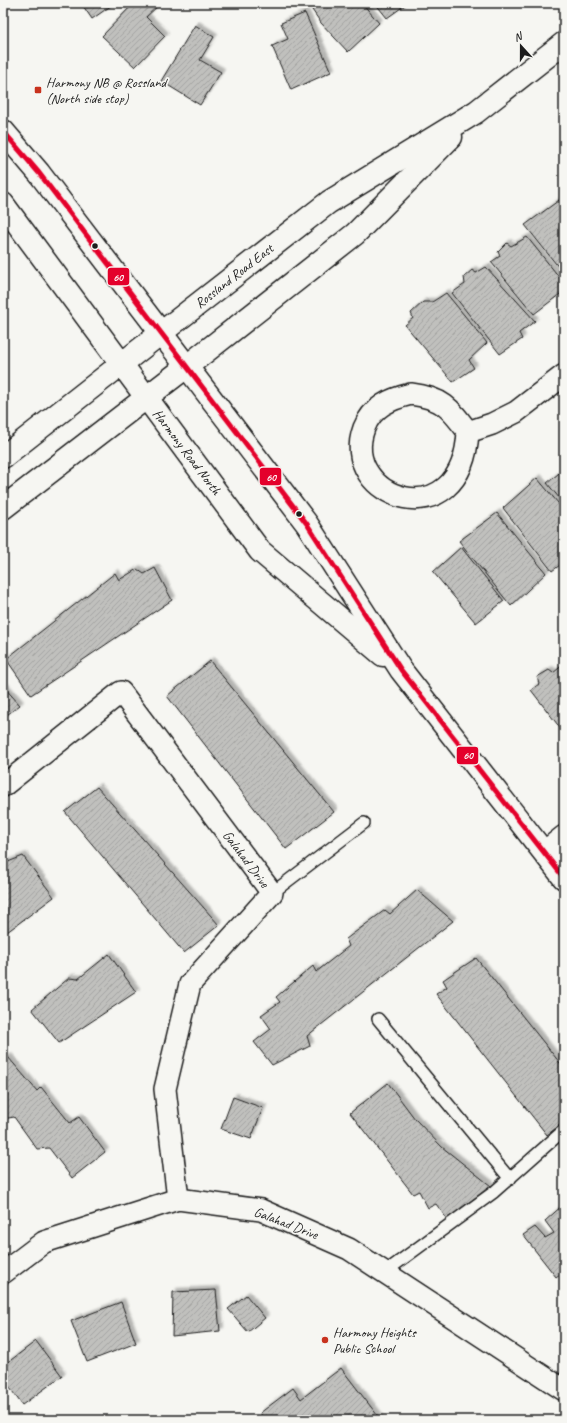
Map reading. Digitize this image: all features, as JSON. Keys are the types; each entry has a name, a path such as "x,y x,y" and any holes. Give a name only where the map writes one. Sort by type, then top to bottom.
{"main road":[{"name":"Rossland Road East","path":"3,457 330,202 476,112 564,43"},
{"name":"Rossland Road East","path":"3,508 356,234 476,112"},
{"name":"Harmony Road North","path":"3,131 39,172 307,524 401,670 564,878"},
{"name":"Harmony Road North","path":"3,204 260,551 401,670"}],"street":[{"path":"468,432 492,424 516,412 564,375"},
{"path":"411,394 427,396 443,403 468,432 467,450 462,466 452,482 438,493 421,499 403,498 386,491 373,480 365,466 361,450 365,426 380,406 395,398 411,394"},
{"name":"Galahad Drive","path":"3,786 121,692 272,893 190,984 165,1090 178,1199"},
{"path":"544,852 564,836"},
{"name":"Galahad Drive","path":"3,1273 44,1242 178,1199 261,1210 349,1249 564,1390"}],"lane":[{"path":"272,893 364,823"},
{"path":"378,1019 510,1179"},
{"path":"385,1272 510,1179 564,1130"}],"building":[{"path":"81,3 115,3 92,19"},
{"path":"134,3 157,3 159,5 146,17 165,36 135,67 102,36"},
{"path":"339,3 341,6 344,3 362,3 379,23 348,52 321,23 308,4"},
{"path":"375,3 408,3 387,18"},
{"path":"305,13 331,72 291,90 272,46 288,39 281,23"},
{"path":"195,25 214,37 200,60 221,72 200,105 161,81"},
{"path":"562,198 564,201 564,274 525,225"},
{"path":"527,237 564,283 564,291 534,314 491,262 500,256 498,252 507,243 511,246"},
{"path":"486,267 535,321 519,333 522,339 500,354 452,293 465,284 464,277 472,270 476,273"},
{"path":"446,293 487,343 469,360 474,368 453,382 405,325 413,318 411,313 423,302 432,302"},
{"path":"564,469 564,504 547,483"},
{"path":"537,478 564,510 564,562 552,571 503,508"},
{"path":"497,513 546,573 511,606 459,541"},
{"path":"461,547 504,601 476,623 433,572"},
{"path":"155,568 172,600 31,695 6,659 115,573 119,580 137,569 144,574"},
{"path":"210,661 334,812 286,849 167,696"},
{"path":"564,664 564,733 531,690 539,684 537,677 549,670 553,673"},
{"path":"3,686 20,705 3,718"},
{"path":"97,787 219,925 184,953 65,812"},
{"path":"23,856 54,897 3,935 3,864"},
{"path":"417,890 453,921 307,1036 310,1046 272,1065 254,1042 271,1029 261,1015 280,1002 276,997 313,966 316,972 349,946 346,939 385,910 390,914"},
{"path":"109,954 136,992 59,1043 32,1009 69,978 78,979"},
{"path":"476,958 564,1068 564,1122 547,1135 436,994 447,987 443,980"},
{"path":"8,1057 37,1091 41,1087 70,1123 79,1117 105,1152 72,1178 49,1148 37,1149 14,1117 3,1119 3,1061"},
{"path":"388,1083 415,1119 442,1147 491,1186 447,1219 436,1204 428,1208 419,1191 413,1194 350,1113"},
{"path":"233,1097 263,1108 251,1139 221,1129"},
{"path":"564,1204 564,1271 556,1277 523,1235 535,1227 545,1238 554,1233 545,1221"},
{"path":"216,1290 220,1331 172,1336 173,1292"},
{"path":"246,1295 265,1318 248,1332 228,1309"},
{"path":"121,1302 136,1343 87,1362 71,1321"},
{"path":"36,1341 62,1376 22,1405 3,1378 3,1366"},
{"path":"341,1368 381,1420 265,1420 260,1413 293,1388 301,1399"}],"transit line":[{"name":"60","path":"3,131 39,173 307,524 401,670 564,878"}],"place":[{"name":"Harmony NB @ Rossland (North side stop)","path":"38,90"},
{"name":"Harmony Heights Public School","path":"325,1340"}]}
